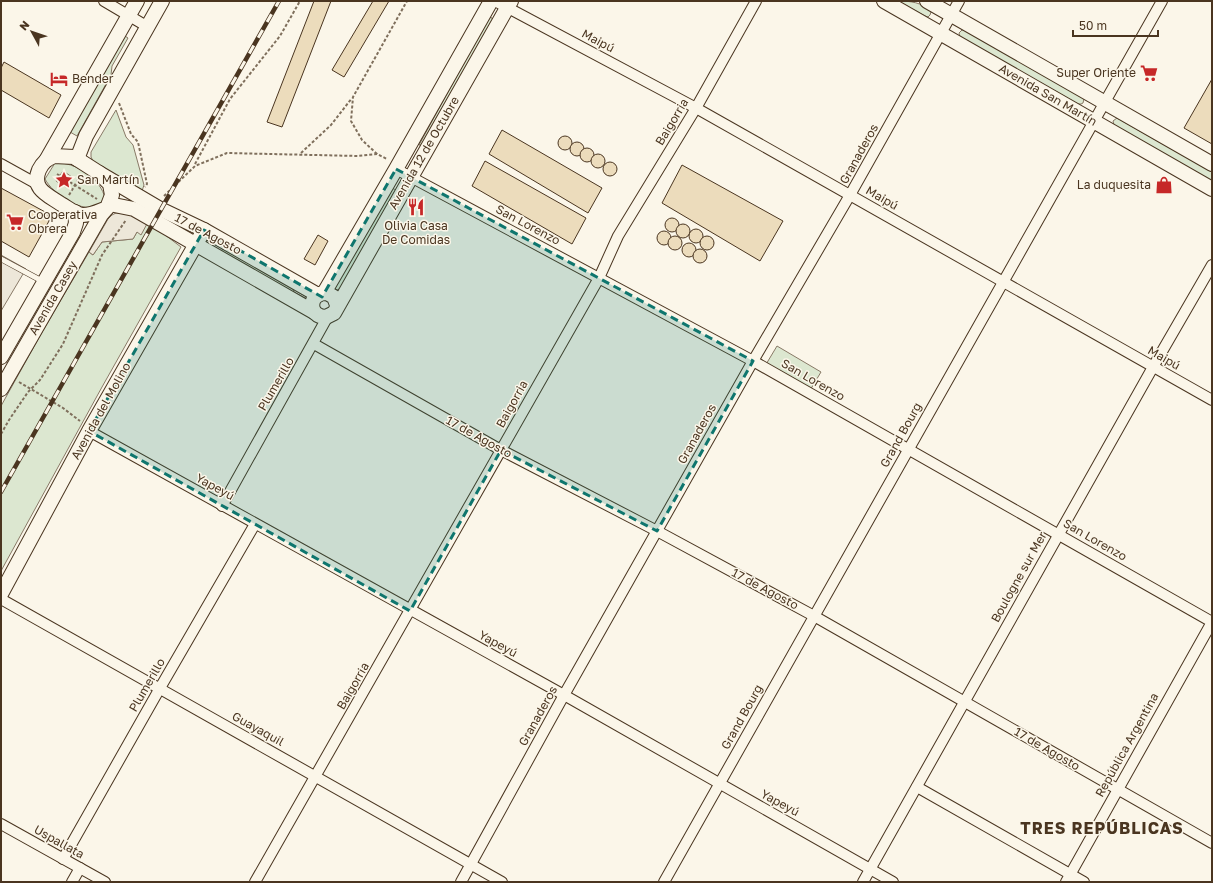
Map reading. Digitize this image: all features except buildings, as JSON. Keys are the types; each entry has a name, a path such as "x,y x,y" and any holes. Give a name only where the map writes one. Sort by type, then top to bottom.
{"main road":[{"path":"99,173 110,184 112,195 108,206 96,213 83,215 75,212 42,191 37,184 37,176 42,165 47,159 137,1"},
{"path":"47,159 54,156 74,157 82,162 86,136 162,1"},
{"name":"Avenida 12 de Octubre","path":"321,294 398,167 490,1"},
{"name":"Avenida San Martín","path":"884,1 1212,189"},
{"name":"Avenida San Martín","path":"927,1 1212,164"},
{"name":"Avenida 12 de Octubre","path":"333,311 410,178 504,3"},
{"name":"17 de Agosto","path":"82,162 154,206 204,230 321,294"},
{"name":"17 de Agosto","path":"108,206 134,209 314,312"},
{"name":"Avenida Casey","path":"2,385 98,219 108,206"},
{"name":"Avenida Casey","path":"1,357 73,232 76,223 75,212"},
{"name":"Avenida del Molino","path":"1,594 89,431 204,230"},
{"path":"321,294 331,295 334,298 333,311 322,317 318,316 314,312 312,302 321,294"}],"street":[{"path":"104,1 148,27"},
{"name":"Baigorria","path":"255,882 598,278 618,236 696,108 756,1"},
{"name":"Granaderos","path":"461,882 564,695 753,361 850,195 959,1"},
{"name":"Grand Bourg","path":"664,882 1162,1"},
{"name":"Maipú","path":"504,3 696,108 1212,400"},
{"path":"1,164 37,184"},
{"name":"San Lorenzo","path":"398,167 410,178 753,361 1212,622"},
{"name":"Boulogne sur Mer","path":"863,882 1058,534 1212,265"},
{"name":"Plumerillo","path":"222,506 333,311"},
{"name":"17 de Agosto","path":"314,344 501,450 658,531 814,616 1212,843"},
{"name":"Yapeyú","path":"89,431 564,695 893,882"},
{"name":"Plumerillo","path":"64,859 160,688 256,524"},
{"name":"Guayaquil","path":"1,599 502,882"},
{"name":"República Argentina","path":"1068,878 1212,622"},
{"path":"917,787 1068,878 1084,882"},
{"name":"Uspallata","path":"1,824 105,882"},
{"path":"72,882 80,868"}],"lane":[{"path":"1,259 44,282"}],"path":[{"path":"154,206 195,166 230,99 280,36 300,1"},
{"path":"300,154 331,125 353,97 407,1"},
{"path":"353,97 352,121 362,140 377,154 398,167"},
{"path":"195,166 227,153 358,156 377,154"},
{"path":"63,205 75,185 82,162"},
{"path":"57,174 108,206"},
{"path":"2,385 19,382 63,408 79,420 89,431"}],"highlighted area":[{"path":"396,169 753,361 657,531 501,450 410,611 89,431 204,230 322,297"}],"green space":[{"path":"898,1 920,4 931,12 930,15 928,17 925,16"},
{"path":"489,17 493,20 422,145 419,145"},
{"path":"964,30 1082,97 1084,99 1083,103 1078,104 960,37 959,33"},
{"path":"125,36 128,38 112,66 111,75 77,136 70,132"},
{"path":"116,110 126,137 133,145 144,185 142,191 93,161 91,157 91,152"},
{"path":"1117,118 1212,172 1212,181 1114,125 1113,121"},
{"path":"55,163 62,163 78,168 93,178 103,192 105,199 102,203 99,206 89,208 74,204 60,196 45,179"},
{"path":"392,188 396,190 341,288 337,290 334,287"},
{"path":"148,222 181,247 1,571 1,406 89,252 93,255 102,242 133,239 137,232"},
{"path":"223,248 292,286 294,292 307,299 306,300 221,252"},
{"path":"777,346 821,372 809,392 765,366"}],"shaded area":[{"path":"63,171 72,177 66,187 56,181"},
{"path":"116,213 125,213 148,222 141,235 137,232 133,239 102,242 93,255 89,252 108,219"},
{"path":"1,255 26,269 1,311"}],"railway":[{"path":"1,492 279,1"}],"place":[{"name":"Super Oriente","path":"1149,73"},
{"name":"Bender","path":"59,79"},
{"name":"San Martín","path":"64,180"},
{"name":"La duquesita","path":"1164,185"},
{"name":"Olivia Casa De Comidas","path":"416,207"},
{"name":"Cooperativa Obrera","path":"15,222"}],"district":[{"name":"TRES REPÚBLICAS","path":"1102,828"}]}
